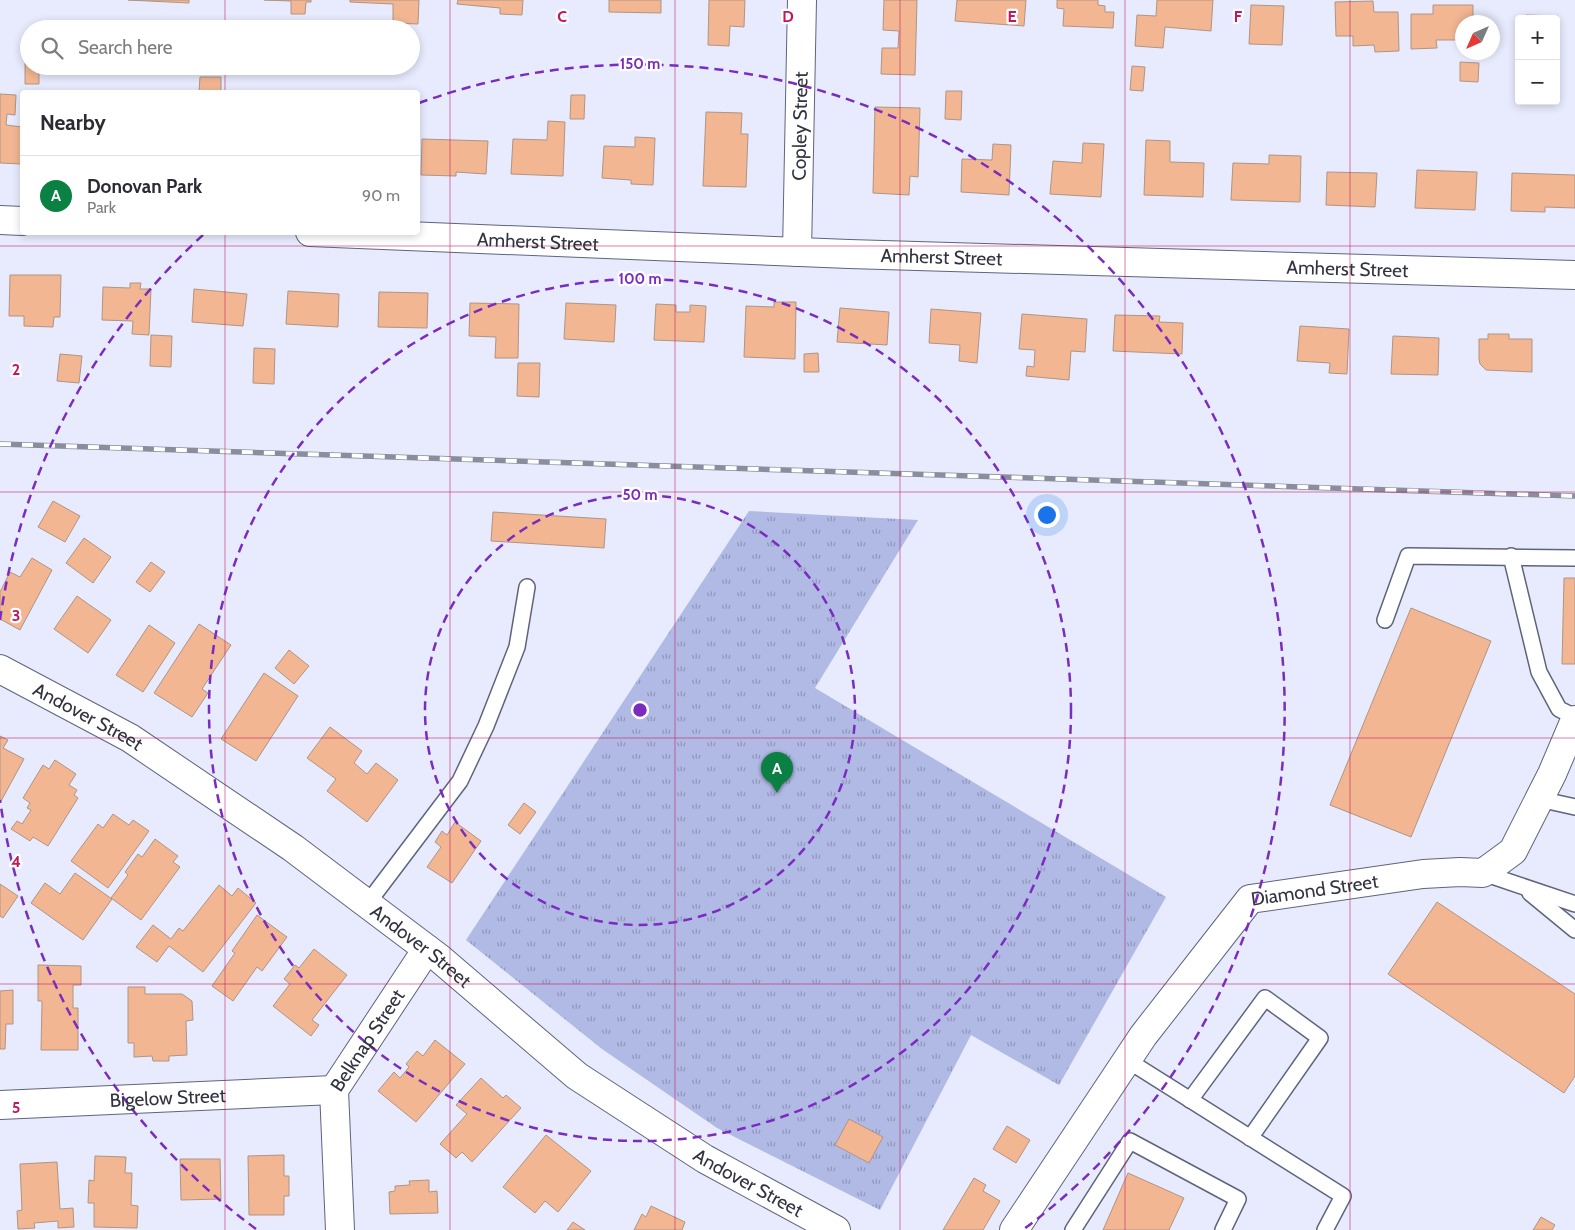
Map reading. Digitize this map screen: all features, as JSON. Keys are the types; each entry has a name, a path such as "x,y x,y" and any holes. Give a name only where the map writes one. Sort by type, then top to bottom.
{"street":[{"name":"Copley Street","path":"797,252 802,0"},
{"path":"0,220 20,221"},
{"name":"Amherst Street","path":"383,235 797,252 1575,275"},
{"name":"Andover Street","path":"0,669 130,738 293,848 427,949 577,1076 705,1159 836,1230"},
{"path":"1482,873 1513,851 1539,799 1575,718"},
{"name":"Diamond Street","path":"1014,1230 1143,1036 1250,899 1423,874 1482,873"},
{"name":"Belknap Street","path":"340,1230 334,1090 427,949"},
{"name":"Bigelow Street","path":"0,1105 334,1090"}],"lane":[{"path":"1385,620 1408,556 1575,558"},
{"path":"1511,556 1539,672 1559,709 1575,718"},
{"path":"367,904 460,781 486,726 516,647 527,587"},
{"path":"1539,799 1575,808"},
{"path":"1482,873 1575,904"},
{"path":"1521,886 1575,930"},
{"path":"1190,1100 1265,998 1320,1038 1250,1138"},
{"path":"1127,1060 1343,1196 1325,1230"},
{"path":"1074,1230 1130,1141 1238,1199 1222,1230"}],"green space":[{"path":"749,511 918,520 815,688 1166,897 1059,1085 971,1035 880,1210 717,1128 602,1049 466,940"}],"building":[{"path":"128,0 189,0 189,3"},
{"path":"264,0 311,0 311,2 306,2 305,14 291,14 291,1"},
{"path":"350,0 419,0 418,20 393,20 393,4 350,2"},
{"path":"458,0 523,0 522,15 500,14 500,8 457,4"},
{"path":"609,0 661,0 661,13 609,12"},
{"path":"709,0 745,0 744,27 730,26 729,46 708,45"},
{"path":"884,0 917,0 915,75 881,74 882,48 898,48 899,31 883,30"},
{"path":"957,0 1026,0 1024,26 955,21"},
{"path":"1057,0 1098,0 1098,5 1105,6 1105,12 1114,12 1113,28 1063,26 1064,9 1057,8"},
{"path":"1157,0 1213,0 1211,31 1165,27 1163,48 1135,46 1137,15 1156,16"},
{"path":"1373,1 1374,12 1398,12 1399,51 1375,52 1374,45 1353,46 1353,36 1336,36 1335,2"},
{"path":"1251,5 1284,6 1282,45 1249,44"},
{"path":"1433,5 1473,5 1473,15 1455,15 1455,40 1436,40 1437,48 1411,49 1411,14 1433,14"},
{"path":"1460,62 1479,63 1478,82 1460,81"},
{"path":"1132,66 1145,67 1143,91 1130,90"},
{"path":"25,75 39,75 39,84 25,84"},
{"path":"200,77 221,77 221,90 199,90"},
{"path":"946,91 962,91 961,120 945,119"},
{"path":"0,94 16,95 15,115 7,114 6,125 20,127 20,164 0,163"},
{"path":"571,95 585,95 584,119 570,119"},
{"path":"875,107 920,108 918,177 910,176 909,195 873,193"},
{"path":"706,112 742,113 741,134 748,134 746,187 703,186"},
{"path":"548,121 565,122 563,176 511,174 513,139 547,140"},
{"path":"635,137 655,138 653,185 631,184 631,180 602,178 604,146 635,147"},
{"path":"422,139 488,141 486,174 456,172 456,176 421,175"},
{"path":"1146,140 1170,141 1170,162 1204,163 1203,197 1144,195"},
{"path":"1083,143 1104,144 1101,197 1050,194 1053,161 1082,163"},
{"path":"993,144 1011,145 1009,195 961,192 962,159 992,160"},
{"path":"1269,155 1301,156 1300,202 1231,200 1233,163 1269,164"},
{"path":"1417,170 1477,172 1475,210 1415,208"},
{"path":"1327,172 1377,173 1375,207 1326,205"},
{"path":"1512,173 1575,175 1575,208 1545,207 1545,212 1511,211"},
{"path":"10,275 61,275 60,317 54,317 53,327 24,326 24,316 9,316"},
{"path":"130,283 141,283 140,289 151,289 149,335 132,334 133,321 102,320 103,287 130,288"},
{"path":"194,289 247,294 243,326 192,322"},
{"path":"288,291 339,294 338,327 286,324"},
{"path":"379,292 428,293 427,328 378,327"},
{"path":"774,302 796,302 795,359 744,357 746,306 774,307"},
{"path":"470,303 519,304 518,358 495,358 496,337 469,336"},
{"path":"566,303 616,305 614,342 564,339"},
{"path":"656,304 676,305 676,312 690,312 690,305 706,306 704,342 654,340"},
{"path":"840,308 889,312 887,345 837,342"},
{"path":"931,309 981,313 977,363 959,361 960,345 929,343"},
{"path":"1022,314 1087,319 1085,352 1071,351 1069,380 1026,376 1027,366 1034,367 1035,350 1019,349"},
{"path":"1115,315 1160,316 1159,322 1183,323 1182,354 1113,351"},
{"path":"1300,326 1349,329 1347,374 1329,373 1330,363 1297,361"},
{"path":"1488,334 1509,334 1509,339 1532,339 1532,372 1486,370 1480,364 1479,339 1488,339"},
{"path":"151,335 172,336 171,367 150,366"},
{"path":"1393,336 1439,338 1438,375 1391,374"},
{"path":"254,348 275,349 274,384 253,383"},
{"path":"818,353 819,372 804,372 804,354"},
{"path":"60,354 82,356 79,383 57,381"},
{"path":"518,363 540,363 539,397 517,396"},
{"path":"53,501 80,516 65,542 38,527"},
{"path":"493,512 606,519 604,548 491,541"},
{"path":"84,538 111,557 93,583 66,563"},
{"path":"32,558 52,570 20,630 0,619 0,592 10,572 20,577"},
{"path":"151,562 165,572 150,592 136,582"},
{"path":"1564,578 1575,578 1575,664 1562,664"},
{"path":"77,596 111,620 88,653 54,629"},
{"path":"1411,608 1491,641 1411,837 1330,805"},
{"path":"199,624 231,645 202,689 208,693 192,717 154,693"},
{"path":"149,625 175,643 143,692 116,675"},
{"path":"289,650 309,666 294,684 275,668"},
{"path":"264,673 298,696 256,761 221,739"},
{"path":"330,727 362,751 354,763 367,774 376,763 398,780 367,822 327,791 336,779 307,758"},
{"path":"0,736 8,740 3,748 24,759 0,803"},
{"path":"55,760 76,774 69,785 77,790 74,795 78,798 48,846 33,837 30,841 11,829 17,821 22,824 31,810 27,808 30,803 23,798 43,765 49,769"},
{"path":"524,803 536,812 520,834 508,825"},
{"path":"113,814 129,825 133,820 149,831 108,888 71,861 98,824 103,828"},
{"path":"455,822 481,841 452,883 427,867 441,847 435,842 442,831 447,835"},
{"path":"155,839 178,856 173,862 180,867 141,920 111,898 128,875 125,872 138,854 142,857"},
{"path":"75,873 112,899 83,940 31,903 45,883 60,894"},
{"path":"0,884 18,896 3,918 0,916"},
{"path":"219,885 232,896 238,888 256,903 203,972 169,946 157,962 136,947 153,925 171,939 179,928 183,931"},
{"path":"1437,902 1575,994 1575,1076 1564,1093 1388,974"},
{"path":"257,915 287,937 262,971 257,967 233,1001 212,986 235,953 232,951"},
{"path":"314,949 347,975 312,1020 319,1025 311,1036 273,1006 290,984 284,979 295,965 299,968"},
{"path":"38,965 81,966 81,985 73,985 73,1008 78,1008 78,1050 41,1050 42,1001 38,1001"},
{"path":"128,987 145,987 145,994 182,994 192,1001 193,1020 186,1021 187,1055 169,1056 169,1061 153,1061 152,1056 134,1057 134,1043 128,1043"},
{"path":"13,990 13,1024 6,1024 5,1049 0,1049 0,991"},
{"path":"435,1040 465,1064 416,1122 378,1091 394,1072 400,1078 409,1067 406,1064 417,1051 423,1056"},
{"path":"481,1078 503,1098 506,1095 521,1108 472,1162 462,1152 456,1158 440,1144 467,1114 456,1105"},
{"path":"849,1119 883,1137 869,1163 835,1145"},
{"path":"1007,1126 1030,1140 1016,1163 993,1149"},
{"path":"546,1135 591,1171 558,1212 545,1201 535,1213 503,1187"},
{"path":"284,1155 284,1176 289,1176 289,1196 284,1196 284,1215 249,1215 248,1156"},
{"path":"95,1156 126,1157 125,1173 132,1173 131,1205 138,1206 137,1228 94,1227 94,1203 88,1203 89,1180 94,1181"},
{"path":"180,1159 220,1159 221,1199 181,1200"},
{"path":"57,1162 60,1209 73,1208 74,1227 58,1228 58,1221 34,1223 35,1228 18,1229 17,1211 22,1210 20,1164"},
{"path":"1128,1173 1184,1198 1169,1230 1103,1230"},
{"path":"974,1178 986,1185 983,1191 1000,1201 983,1230 943,1230"},
{"path":"429,1180 429,1192 437,1191 438,1213 390,1214 389,1192 395,1191 395,1186 410,1185 409,1181"},
{"path":"651,1206 685,1222 682,1230 634,1230 642,1214 646,1217"},
{"path":"1541,1217 1555,1225 1552,1230 1533,1230"},
{"path":"573,1222 585,1230 567,1230"}],"railway":[{"path":"0,444 1575,496"}],"place":[{"name":"Donovan Park","path":"777,793"}]}
